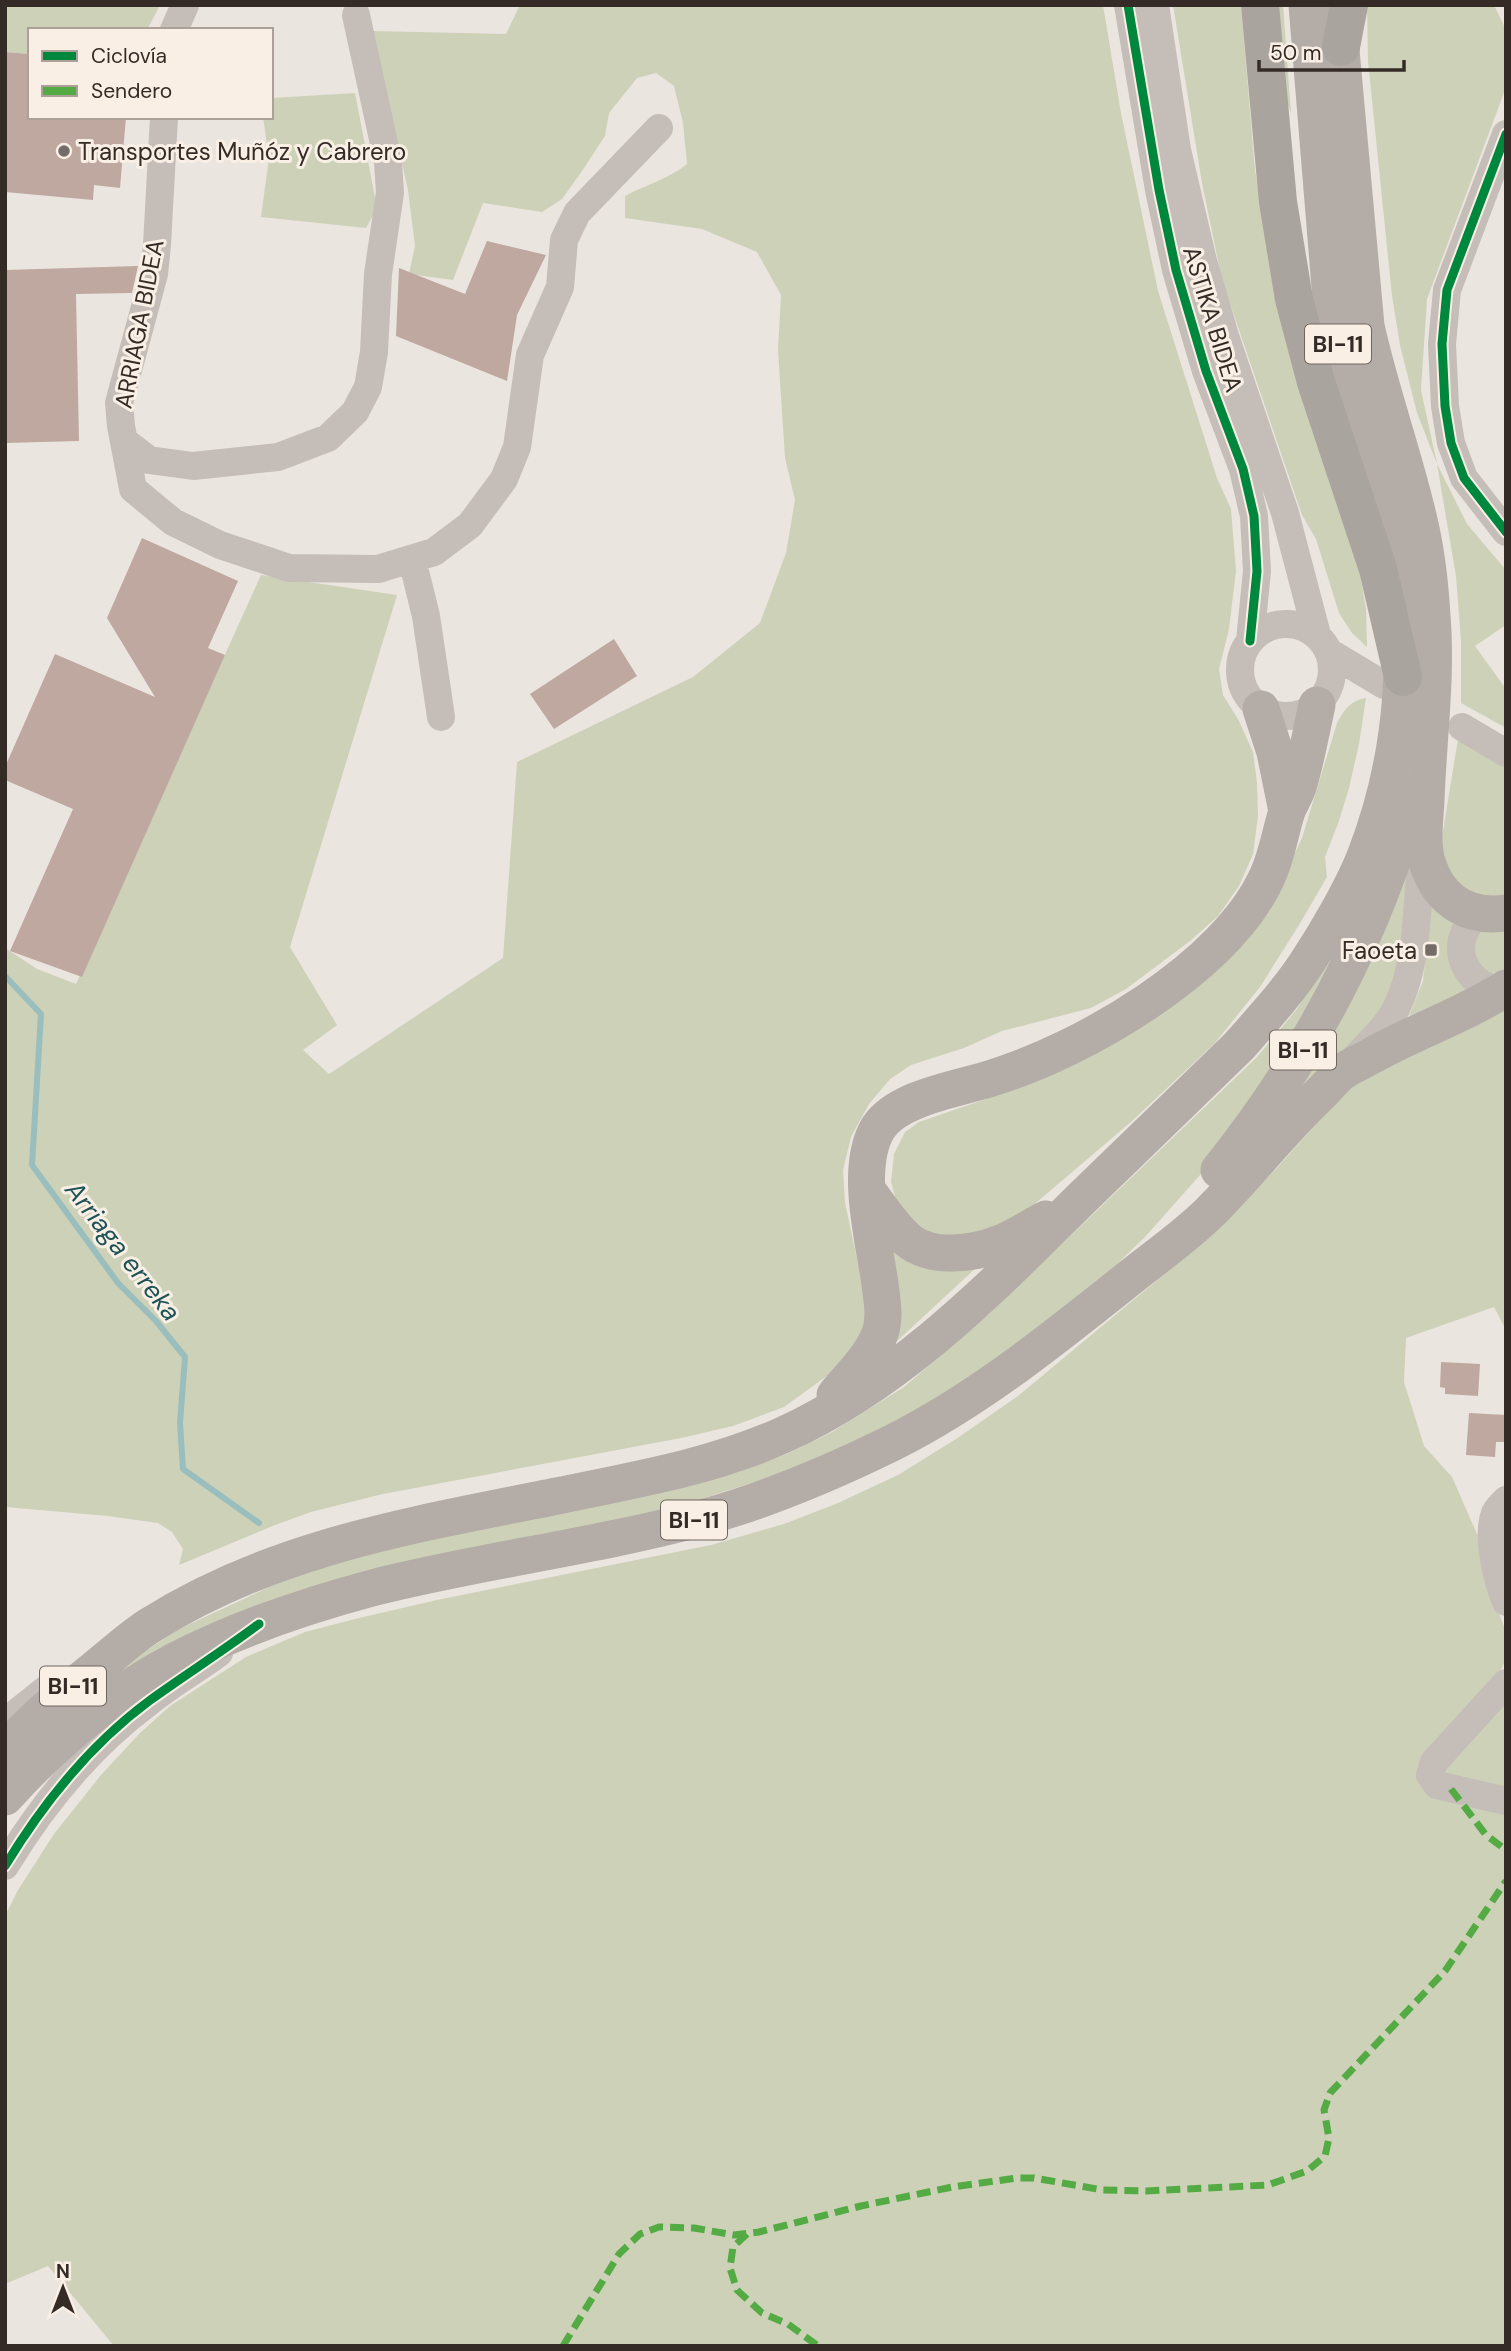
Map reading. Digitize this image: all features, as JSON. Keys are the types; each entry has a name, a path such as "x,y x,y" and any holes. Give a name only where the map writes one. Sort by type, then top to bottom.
{"highway":[{"path":"1261,5 1278,202 1294,299 1316,382 1378,569 1403,677"},
{"path":"1340,47 1349,5"}],"main road":[{"name":"BI-11","path":"5,1751 25,1727 54,1701 147,1628 223,1586 264,1567 313,1550 391,1530 694,1466 782,1435 848,1401 922,1349 1004,1276 1238,1047 1308,962 1366,855 1393,756 1403,677 1401,621 1391,544 1340,356 1331,299 1307,5"},
{"name":"BI-11","path":"5,1797 55,1747 143,1680 173,1662 259,1624 315,1604 376,1587 649,1532 710,1516 761,1499 895,1441 982,1391 1087,1311 1197,1197 1243,1140 1282,1085 1320,1022 1351,962 1385,883 1408,813 1445,731 1428,575 1418,516 1376,374 1366,326 1337,5"},
{"path":"816,1418 859,1366 879,1336 884,1313 866,1168 879,1127 897,1110 916,1100 1002,1075 1044,1058 1105,1027 1166,990 1219,945 1237,924 1267,877 1287,811 1297,788 1324,694"},
{"path":"1261,709 1275,752 1287,811"},
{"path":"1445,731 1425,841 1426,862 1434,880 1448,898 1465,910 1492,913"},
{"path":"1087,1311 1207,1215 1303,1111 1343,1072 1504,990"},
{"path":"867,1189 893,1224 911,1242 932,1251 964,1252 999,1244 1081,1200"}],"street":[{"path":"175,28 185,5"},
{"name":"ASTIKA BIDEA","path":"1128,5 1159,190 1176,270 1206,371 1246,481 1254,516 1258,571 1250,640"},
{"name":"ASTIKA BIDEA","path":"1155,5 1177,150 1203,261 1225,336 1285,513 1323,643"},
{"path":"124,441 149,460 193,466 278,457 328,438 355,412 368,387 374,352 378,274 390,193 388,162 356,15"},
{"name":"ARRIAGA BIDEA","path":"164,119 154,274 119,403 133,489 173,522 219,545 289,568 378,569 412,559"},
{"path":"441,717 426,616 412,559 434,552 470,525 504,480 517,447 530,355 561,287 564,240 577,213 659,128"},
{"path":"1506,135 1447,289 1442,344 1445,405 1451,443 1464,478 1506,532"},
{"path":"1323,643 1333,667 1324,694 1305,713 1276,715 1261,709 1251,701 1240,675 1241,661 1250,640 1266,628 1293,624 1305,628 1384,685 1324,694"},
{"path":"1445,731 1506,753"},
{"path":"1343,1072 1395,1011 1404,990 1415,942 1425,841"},
{"path":"1492,913 1465,931 1461,945 1463,963 1475,980 1489,989 1504,990"},
{"path":"1506,1500 1496,1512 1492,1531 1494,1556 1506,1602"},
{"path":"5,1866 47,1804 100,1745 148,1702 259,1624"},
{"path":"5,1722 69,1672 147,1628"},
{"path":"1506,1684 1434,1762 1430,1775 1437,1785 1506,1801"}],"green space":[{"path":"5,5 160,5 148,28 28,28 28,54 5,52"},
{"path":"520,5 1103,5 1121,113 1158,291 1217,478 1231,509 1236,571 1229,629 1219,669 1223,695 1253,752 1258,816 1253,854 1239,886 1218,916 1190,941 1126,989 1091,1008 1002,1031 964,1048 911,1065 890,1079 869,1104 851,1137 843,1170 845,1203 865,1295 865,1324 856,1348 831,1373 784,1407 733,1426 681,1438 383,1494 311,1512 179,1565 183,1549 172,1532 158,1523 5,1507 5,948 37,969 76,984 261,575 397,595 290,947 337,1025 303,1050 329,1074 503,958 517,762 693,677 760,623 786,553 795,500 785,458 778,350 781,295 757,252 702,229 625,218 625,196 665,178 687,164 683,123 674,86 656,73 637,78 609,113 605,136 580,174 562,199 542,212 483,203 453,280 409,274 415,246 408,190 372,31 506,34"},
{"path":"1173,5 1241,5 1255,170 1275,289 1356,549 1366,609 1367,647 1352,633 1339,613 1316,539 1302,515 1222,280 1202,183"},
{"path":"1278,5 1283,5 1291,113 1287,103"},
{"path":"1367,5 1494,5 1506,30 1505,90 1427,299 1421,390 1437,464 1417,413 1400,345 1392,296 1368,61"},
{"path":"355,93 377,208 366,228 261,217 269,158 263,119 273,119 273,98"},
{"path":"1437,464 1467,524 1506,570 1506,625 1475,646 1506,689 1506,728 1461,703 1461,641 1456,576"},
{"path":"1366,698 1349,788 1325,857 1327,877 1260,987 1215,1043 1132,1121 1030,1208 989,1232 931,1237 913,1227 896,1200 891,1182 894,1154 905,1132 919,1122 986,1099 1282,880 1302,838 1337,723 1348,706"},
{"path":"1458,739 1506,766 1506,897 1479,895 1460,886 1448,870 1444,858 1441,843"},
{"path":"1409,865 1395,991 1384,1013 1279,1114"},
{"path":"1431,904 1457,924 1452,962 1457,978 1472,992 1409,1016 1423,981"},
{"path":"1359,908 1322,996 1240,1130 1145,1237 1080,1300 971,1380 852,1445 767,1478 685,1504 579,1529 377,1570 5,1776 113,1672 179,1629 293,1576 396,1546 546,1516 736,1473 789,1453 832,1432 904,1387 989,1314 1257,1057 1297,1009"},
{"path":"1506,928 1506,971 1492,974 1473,963 1475,934 1481,930"},
{"path":"1506,1004 1506,1330 1494,1307 1406,1338 1404,1382 1424,1446 1452,1477 1484,1550 1489,1586 1506,1632 1506,1659 1499,1674 1506,1674 1506,2346 114,2346 48,2266 5,2284 5,1916 18,1890 54,1834 101,1775 139,1734 170,1706 246,1657 305,1632 437,1600 711,1545 784,1524 898,1475 1018,1396 1191,1252 1276,1169 1351,1085"},
{"path":"883,1232 978,1266 895,1343 900,1301 896,1273"}],"building":[{"name":"Transportes Muñóz y Cabrero","path":"5,52 28,54 28,119 126,119 120,188 94,185 93,200 5,192"},
{"path":"487,241 546,255 517,315 507,381 396,336 399,268 465,294"},
{"path":"138,266 132,293 76,294 79,441 5,443 5,270"},
{"path":"142,538 238,581 208,648 225,655 82,977 10,951 73,809 5,780 5,767 55,654 155,697 107,618"},
{"path":"614,639 637,676 554,729 530,694"},
{"path":"1441,1362 1480,1364 1478,1396 1445,1394 1445,1388 1440,1387"},
{"path":"1469,1413 1506,1415 1506,1442 1496,1442 1495,1457 1466,1455"}],"waterway":[{"name":"Arriaga erreka","path":"5,976 41,1014 32,1165 118,1283 156,1321 185,1357 180,1423 183,1469 259,1523"}],"marked path":[{"path":"1451,1789 1486,1835 1506,1850"},
{"path":"563,2346 619,2254 640,2234 659,2227 694,2228 734,2235 759,2232 861,2206 952,2187 1017,2178 1034,2178 1103,2190 1146,2191 1268,2185 1307,2171 1325,2156 1329,2138 1324,2110 1330,2093 1445,1971 1506,1881"},
{"path":"747,2234 733,2247 730,2268 737,2290 762,2313 788,2324 818,2346"}],"cycle path":[{"path":"1128,5 1159,190 1176,270 1206,371 1243,469 1254,516 1257,571 1250,641"},
{"path":"1506,134 1447,290 1442,344 1445,406 1451,443 1464,478 1506,532"},
{"path":"5,1866 52,1798 107,1736 149,1701 259,1624"}],"place":[{"name":"Transportes Muñóz y Cabrero","path":"64,151"},
{"name":"Faoeta","path":"1431,950"}]}
